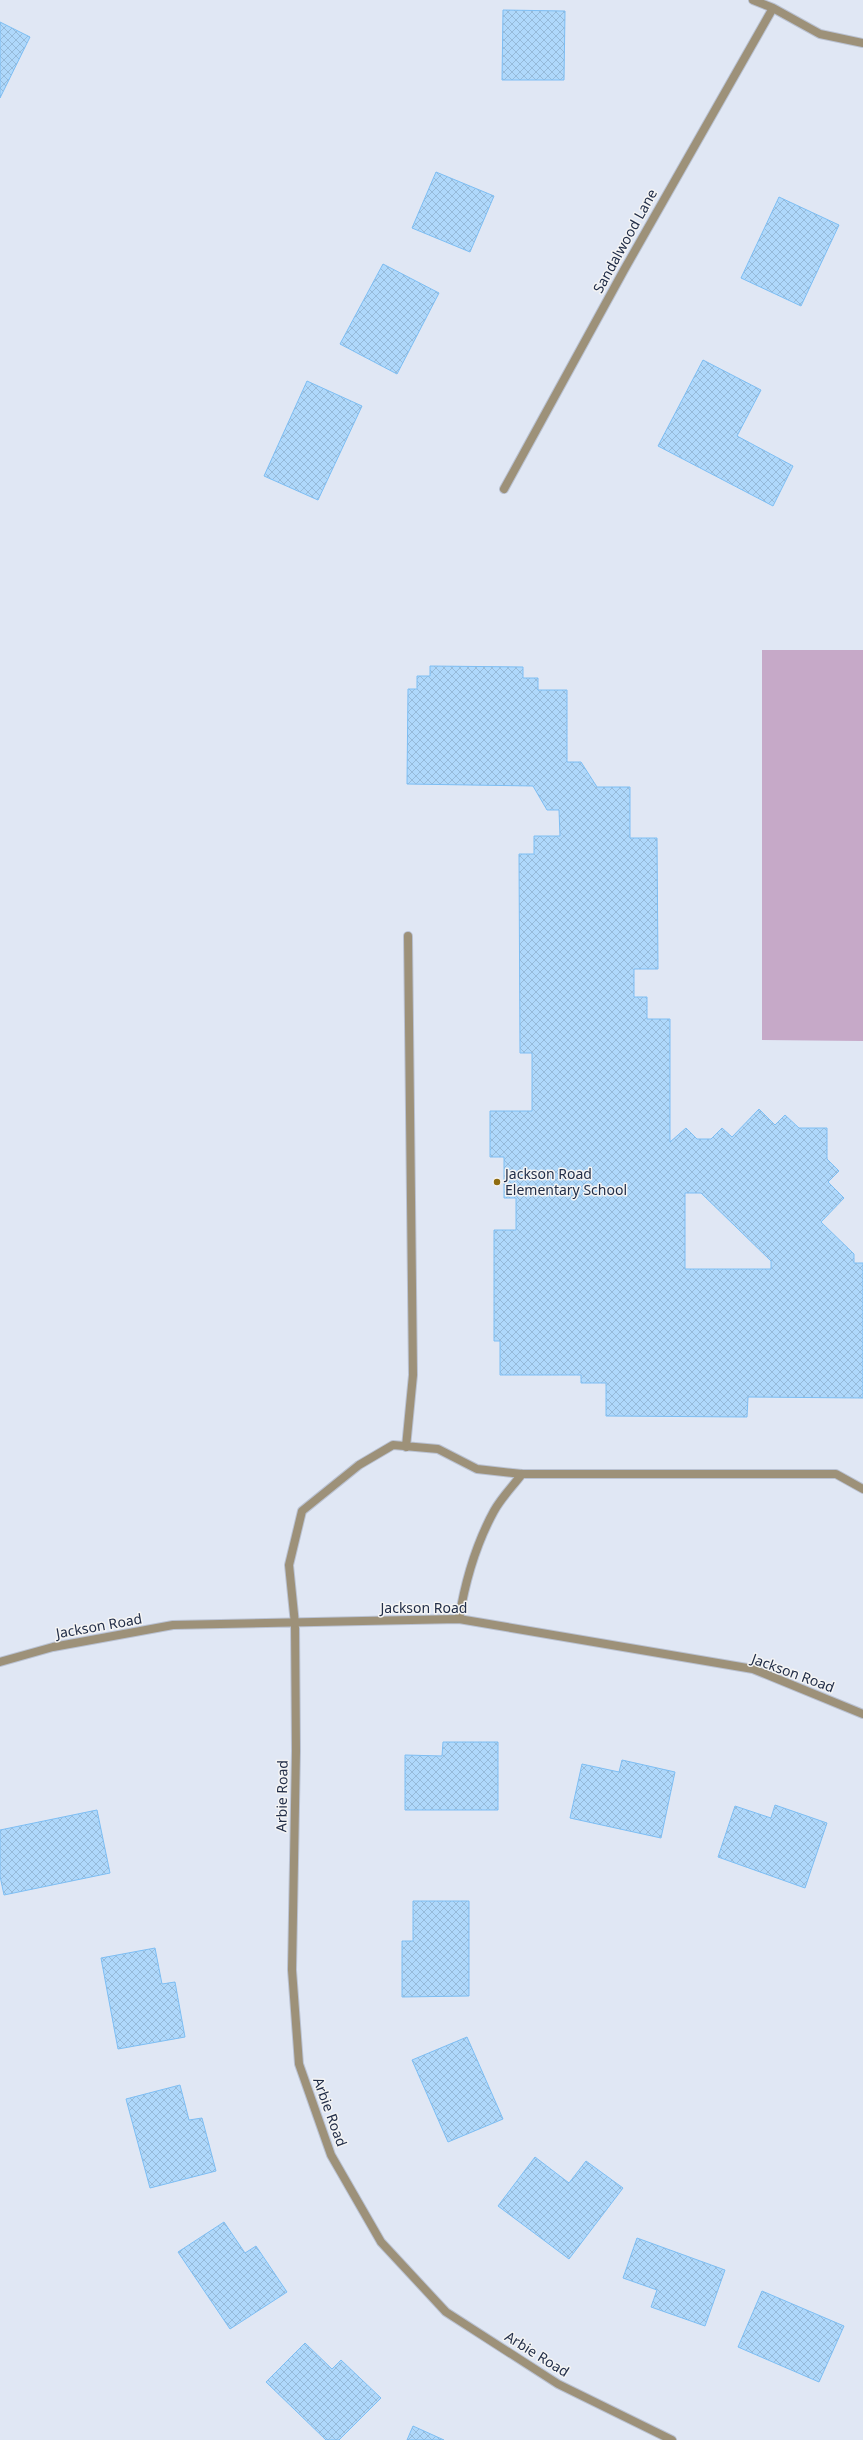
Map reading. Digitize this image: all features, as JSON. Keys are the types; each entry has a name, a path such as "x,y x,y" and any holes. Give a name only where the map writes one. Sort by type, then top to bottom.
{"street":[{"path":"753,0 773,8 820,34 863,43"},
{"name":"Sandalwood Lane","path":"504,489 624,270 773,8"},
{"path":"406,1447 413,1375 408,936"},
{"name":"Arbie Road","path":"672,2440 558,2384 446,2312 381,2242 331,2155 299,2064 293,1978 296,1751 295,1624 289,1565 302,1511 359,1465 393,1445 438,1449 477,1469 522,1474 836,1474 863,1489"},
{"path":"459,1619 464,1589 473,1560 494,1510 522,1474"},
{"name":"Jackson Road","path":"0,1662 53,1648 173,1626 459,1619 753,1670 863,1714"}],"shaded area":[{"path":"762,650 863,650 863,1041 762,1040"}],"building":[{"path":"503,10 565,11 564,80 502,80"},
{"path":"0,22 30,37 0,98"},
{"path":"436,172 494,196 470,252 412,228"},
{"path":"779,197 839,225 801,306 741,278"},
{"path":"383,264 439,293 397,374 340,344"},
{"path":"703,360 761,390 737,436 793,466 773,506 658,446"},
{"path":"307,381 362,406 318,500 264,476"},
{"path":"430,666 523,667 523,678 538,678 538,690 567,690 567,762 581,762 597,787 630,787 630,838 657,838 658,969 634,969 634,997 647,997 647,1019 670,1019 670,1142 686,1128 697,1139 711,1139 722,1128 732,1137 759,1109 775,1125 785,1115 799,1128 827,1128 827,1159 839,1171 828,1182 844,1198 821,1222 854,1254 854,1263 863,1263 863,1398 748,1397 747,1417 606,1416 606,1383 581,1383 581,1375 500,1375 500,1341 494,1341 494,1230 516,1230 516,1198 504,1198 504,1157 490,1157 490,1111 532,1111 532,1053 520,1053 519,854 534,854 534,836 560,836 559,810 547,810 533,786 407,784 408,689 417,689 417,676 430,676","holes":["685,1193 701,1193 771,1261 771,1269 685,1269"]},
{"path":"443,1742 498,1742 498,1810 405,1810 405,1755 442,1756"},
{"path":"622,1760 675,1772 661,1838 570,1818 582,1764 619,1772"},
{"path":"775,1805 827,1823 805,1888 718,1857 735,1806 771,1818"},
{"path":"97,1810 110,1873 4,1895 0,1876 0,1830"},
{"path":"413,1901 469,1901 469,1996 402,1997 402,1941 413,1941"},
{"path":"155,1948 162,1984 175,1982 185,2037 118,2049 101,1958"},
{"path":"467,2037 503,2119 448,2142 412,2060"},
{"path":"180,2085 189,2120 202,2118 216,2171 150,2188 126,2099"},
{"path":"535,2157 569,2183 586,2161 623,2188 569,2259 498,2206"},
{"path":"224,2222 245,2253 256,2246 287,2292 230,2329 178,2252"},
{"path":"637,2238 725,2270 705,2326 651,2307 657,2290 623,2278"},
{"path":"762,2291 844,2326 819,2382 738,2347"},
{"path":"305,2343 332,2369 341,2360 381,2398 339,2440 326,2440 266,2382"},
{"path":"413,2426 444,2440 407,2440"}],"place":[{"name":"Jackson Road Elementary School","path":"497,1182"}]}
